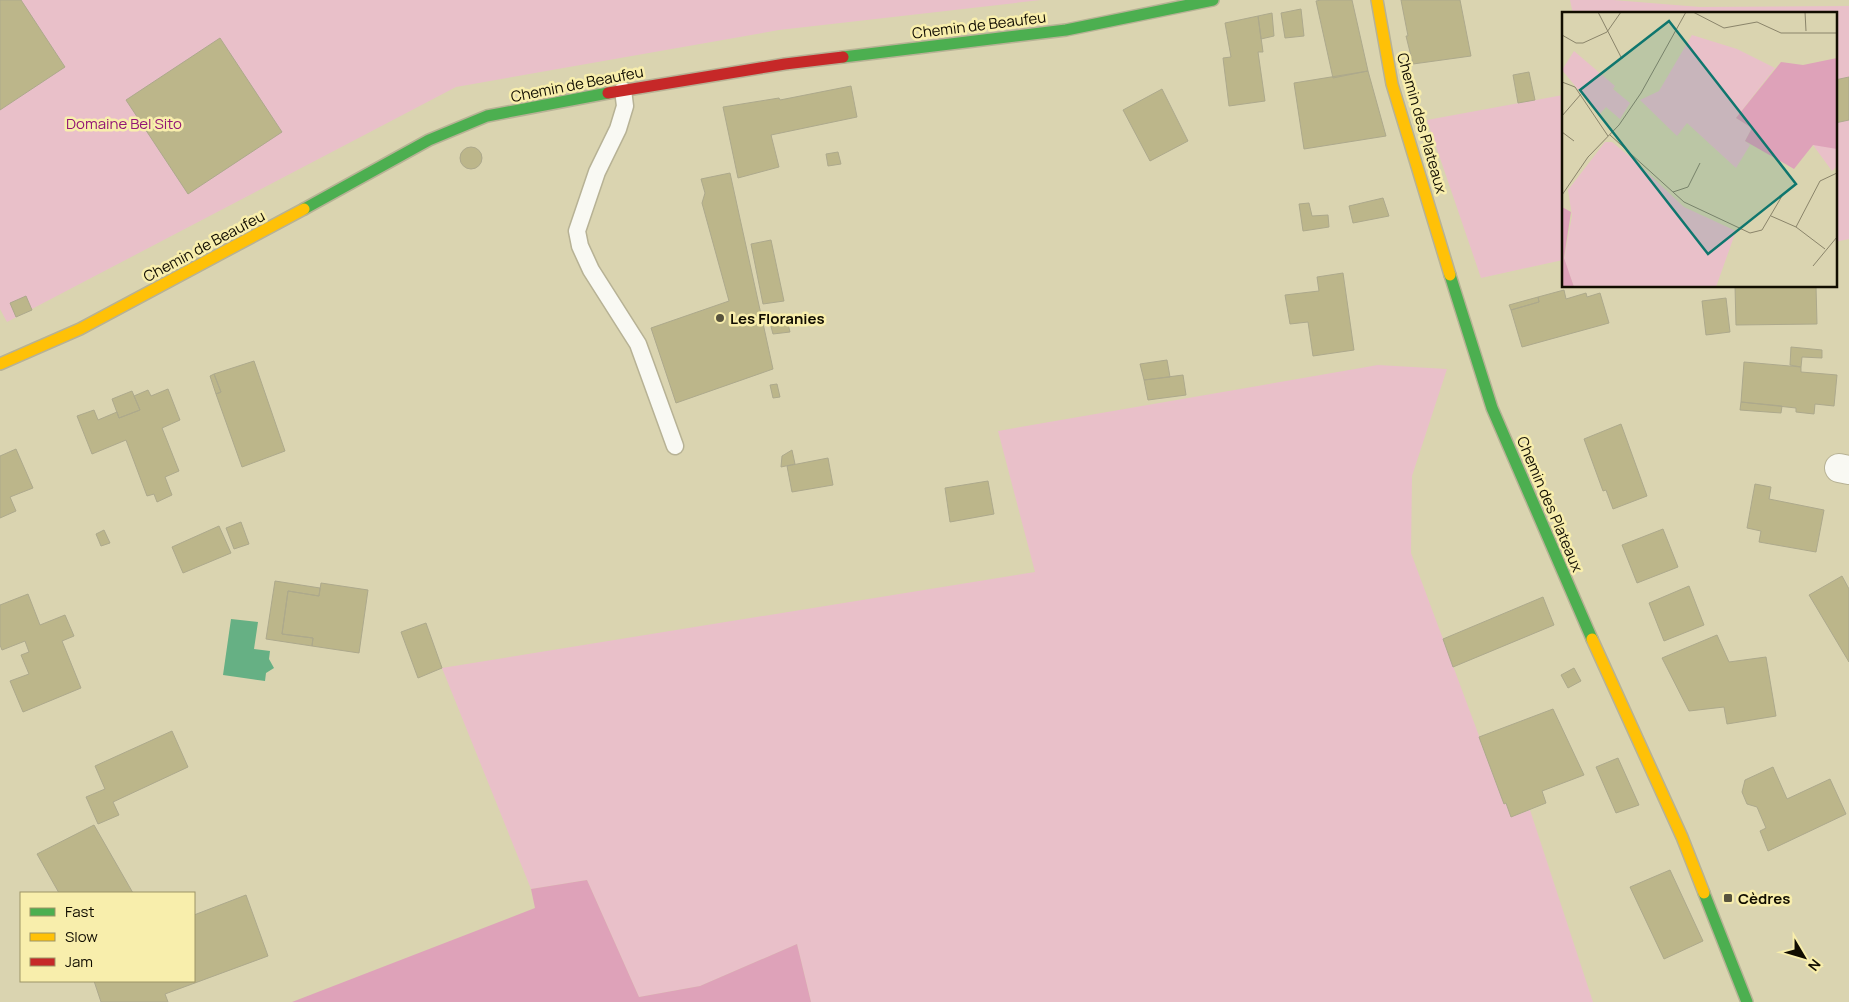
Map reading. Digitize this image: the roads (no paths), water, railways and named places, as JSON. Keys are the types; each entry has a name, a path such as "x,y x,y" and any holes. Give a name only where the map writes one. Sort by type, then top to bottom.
{"street":[{"name":"Chemin de Beaufeu","path":"0,364 80,329 430,140 487,116 623,90 784,64 1066,30 1213,0"},
{"name":"Chemin des Plateaux","path":"1377,0 1392,84 1403,124 1492,408 1591,638 1682,837 1748,1002"}],"lane":[{"path":"623,90 625,106 618,129 597,172 577,231 580,246 591,270 638,344 675,446"}],"place":[{"name":"Les Floranies","path":"720,318"},
{"name":"Cèdres","path":"1728,898"}],"park label":[{"name":"Domaine Bel Sito","path":"124,123"}]}
